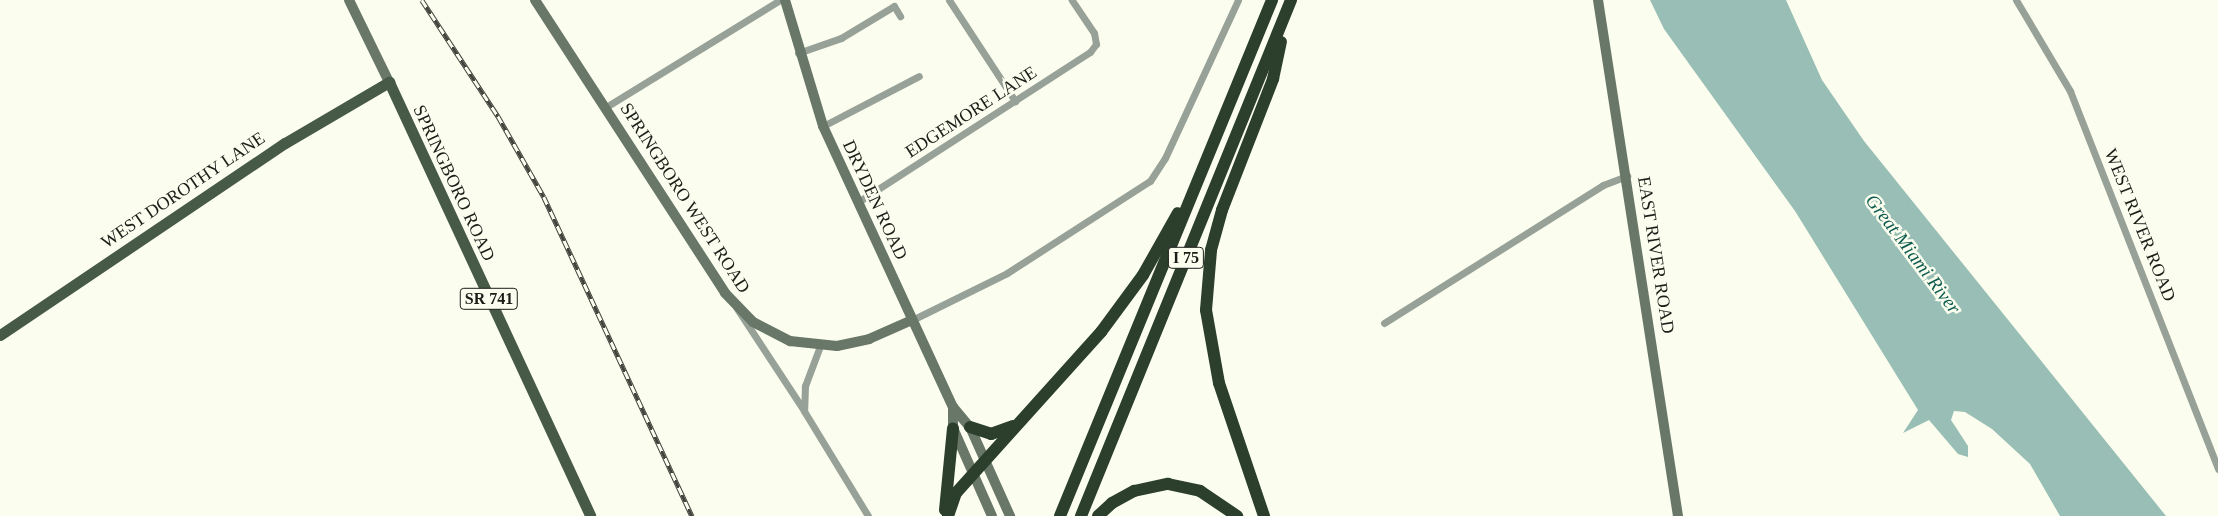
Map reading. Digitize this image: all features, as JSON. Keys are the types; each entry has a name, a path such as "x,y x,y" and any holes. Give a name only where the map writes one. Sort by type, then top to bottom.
{"highway":[{"name":"I 75","path":"1060,516 1272,0"},
{"name":"I 75","path":"1081,516 1290,3"},
{"path":"1264,516 1220,383 1206,310 1211,250 1222,210 1273,79 1290,3"},
{"path":"946,516 956,494 974,477 1101,332 1143,275 1210,153"},
{"path":"970,427 996,434 1025,417"},
{"path":"946,516 953,428"},
{"path":"1098,516 1112,503 1134,491 1168,484 1200,491 1237,516"}],"main road":[{"name":"WEST DOROTHY LANE","path":"0,335 272,152 389,82"},
{"name":"SPRINGBORO ROAD","path":"389,82 585,514"}],"street":[{"name":"SPRINGBORO ROAD","path":"349,0 389,82"},
{"name":"SPRINGBORO WEST ROAD","path":"535,0 735,305 778,337 820,346 848,345 912,320 1007,273 1150,181 1165,158 1238,0"},
{"path":"606,107 780,0"},
{"name":"DRYDEN ROAD","path":"784,0 798,53 823,126 953,407 970,427 1010,516"},
{"path":"949,0 1015,101"},
{"name":"EDGEMORE LANE","path":"858,202 1084,57 1096,44 1094,33 1072,0"},
{"name":"EAST RIVER ROAD","path":"1598,0 1627,176 1678,516"},
{"name":"WEST RIVER ROAD","path":"2016,0 2070,91 2218,470"},
{"path":"798,53 841,38 894,6 900,16"},
{"path":"823,126 919,76"},
{"path":"1384,323 1602,185 1627,176"},
{"path":"735,305 804,411 868,516"},
{"path":"804,411 805,386 820,346"},
{"name":"DRYDEN ROAD","path":"953,407 953,428 992,516"}],"water":[{"name":"Great Miami River","path":"1650,0 1786,0 1822,80 1864,141 2166,516 2060,516 2030,464 1992,429 1965,412 1954,411 1951,420 1968,446 1968,457 1958,454 1929,420 1903,433 1918,410 1795,211 1664,29"}],"railway":[{"path":"422,0 498,116 544,197 692,516"}]}
